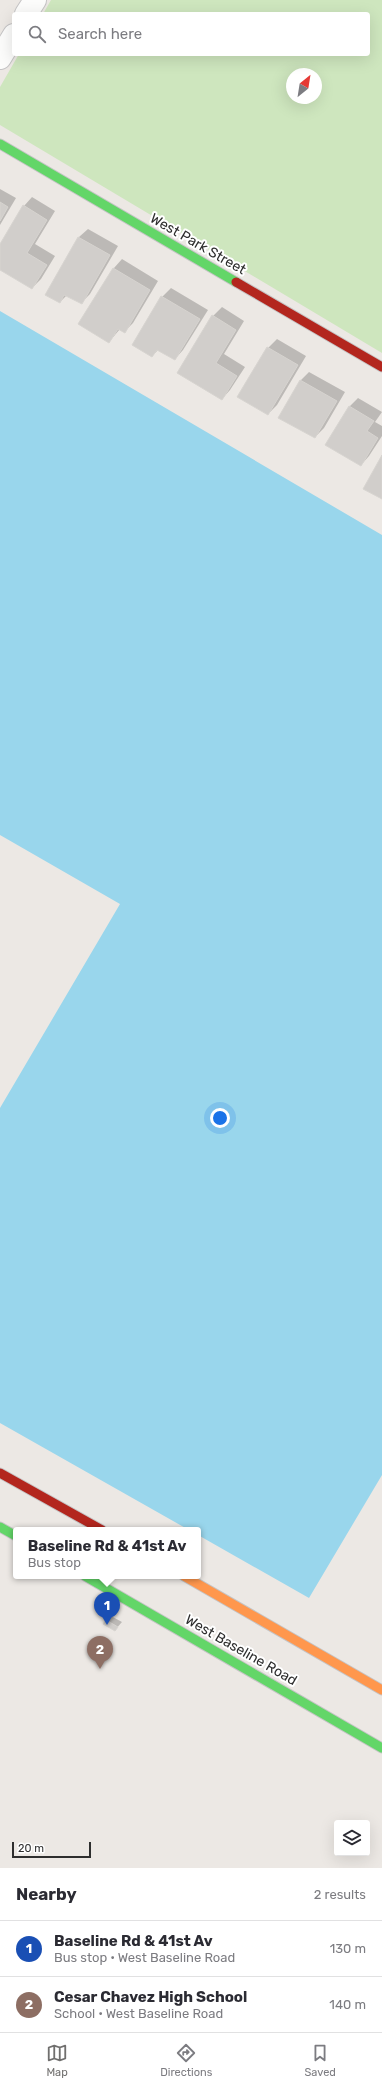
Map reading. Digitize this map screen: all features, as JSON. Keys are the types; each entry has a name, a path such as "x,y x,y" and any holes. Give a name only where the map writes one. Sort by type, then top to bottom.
{"main road":[{"name":"West Park Street","path":"0,144 382,367"},
{"path":"0,1473 97,1527"},
{"path":"0,1527 13,1534"},
{"name":"West Baseline Road","path":"90,1579 382,1748"},
{"path":"189,1579 382,1690"}],"street":[{"path":"27,12 35,0"},
{"path":"0,58 12,38"}],"green space":[{"path":"51,0 382,0 382,353 0,125 0,87 18,56 370,56 370,12 44,12"}],"water":[{"path":"0,311 382,535 382,1475 309,1598 201,1537 201,1527 184,1527 0,1423 0,1108 120,904 0,835"}],"building":[{"path":"0,202 8,207 0,221"},
{"path":"23,205 47,220 27,253 47,265 32,289 0,270 0,244"},
{"path":"78,237 110,255 82,304 64,295 60,303 45,295"},
{"path":"113,268 150,290 125,333 118,329 109,343 78,324"},
{"path":"161,296 200,319 175,360 157,350 152,357 132,345"},
{"path":"212,315 236,330 216,363 237,376 222,400 177,373"},
{"path":"267,347 298,365 268,415 237,397"},
{"path":"300,380 337,401 315,438 278,418"},
{"path":"349,406 374,421 367,431 378,438 361,466 325,445"},
{"path":"382,455 382,499 363,489"},
{"path":"106,1620 118,1627 115,1631 103,1624"}],"traffic: fast":[{"path":"0,144 236,282"},
{"path":"0,1527 13,1534"},
{"path":"90,1579 382,1748"}],"traffic: slow":[{"path":"189,1579 382,1690"}],"traffic: jam":[{"path":"236,282 382,367"},
{"path":"0,1473 97,1527"}],"place":[{"name":"Baseline Rd & 41st Av","path":"107,1625"},
{"name":"Cesar Chavez High School","path":"100,1669"}]}
